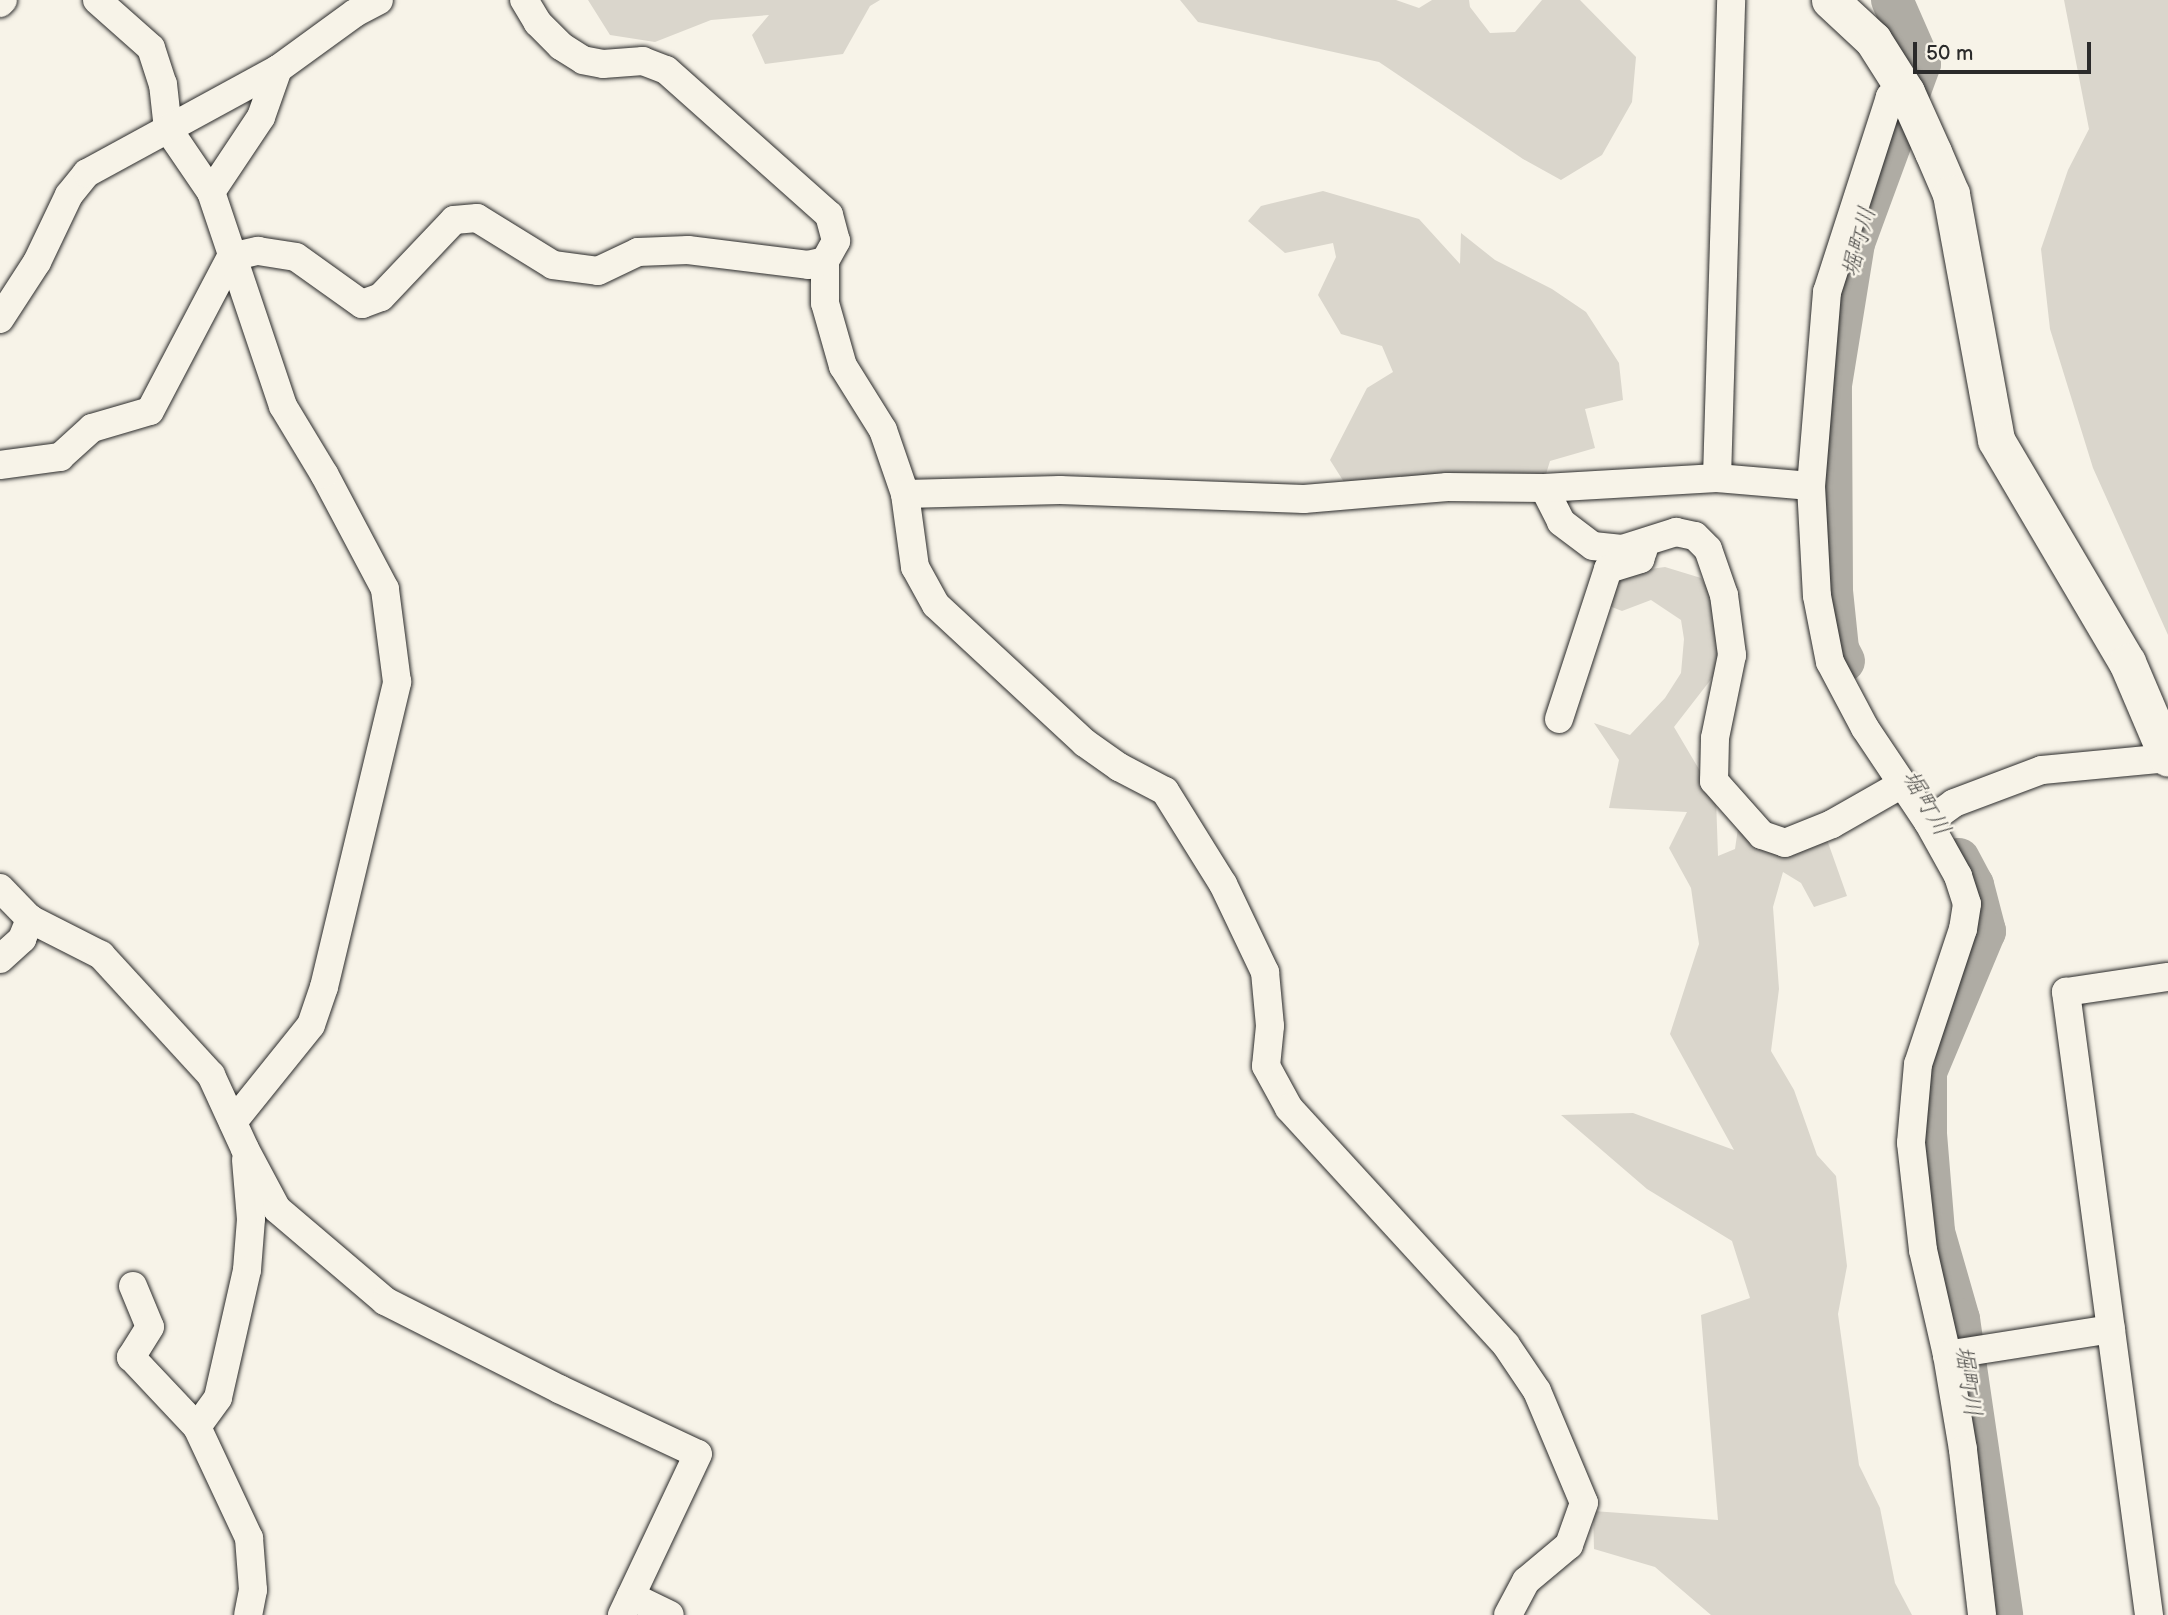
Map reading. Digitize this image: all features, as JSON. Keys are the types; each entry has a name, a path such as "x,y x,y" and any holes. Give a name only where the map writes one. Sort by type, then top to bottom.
{"street":[{"path":"97,0 151,48 163,84 168,129 211,192 283,405 324,474 385,589 397,682 324,987 310,1026 233,1122"},
{"path":"5,298 37,262 69,195 87,173 278,69 355,13 379,0"},
{"path":"524,0 546,31 583,60 603,64 643,61 666,70 829,215 836,241 825,261 825,303 843,366 883,430 905,494 915,567 936,605 1085,743 1119,767 1165,791 1223,884 1265,972 1270,1026 1266,1066 1289,1108 1506,1345 1537,1391 1584,1503 1569,1545 1526,1581 1508,1615"},
{"path":"1717,478 1731,0"},
{"path":"1836,2 1873,40 1906,92 1951,194 1996,440 2127,662 2168,758 2042,770 1954,803 1928,822"},
{"path":"211,192 261,117 278,69"},
{"path":"1906,92 1890,97 1827,292 1811,486 1817,596 1830,662 1865,728 1928,822 1958,876 1967,904 1963,929 1918,1065 1911,1143 1923,1250 1947,1354 1963,1450 1982,1615"},
{"path":"0,465 60,457 92,428 150,411 231,257 258,251 296,257 362,304 381,297 454,220 477,218 553,265 598,271 638,252 688,250 808,265 825,261"},
{"path":"905,494 1060,490 1304,499 1447,487 1544,488 1717,478 1811,486"},
{"path":"1544,488 1561,522 1592,546 1622,549 1676,532 1695,536 1708,549 1724,595 1732,655 1715,738 1714,781 1762,835 1786,843 1832,824 1902,784"},
{"path":"1559,719 1608,569 1640,559 1646,542"},
{"path":"0,888 30,919 101,955 211,1074 245,1149 277,1209 385,1301 559,1389 698,1454 627,1606 670,1615"},
{"path":"0,958 22,939 30,919"},
{"path":"2148,1615 2066,992 2168,977"},
{"path":"197,1427 218,1398 247,1270 251,1219 245,1149"},
{"path":"133,1286 150,1327 131,1357 197,1427 249,1538 253,1590 248,1615"},
{"path":"1947,1354 2110,1329"}],"shaded area":[{"path":"588,0 880,0 870,6 843,54 765,64 752,35 769,15 711,20 655,42 610,35"},
{"path":"1180,0 1396,0 1419,8 1432,0 1469,0 1470,7 1490,33 1515,32 1542,0 1580,0 1636,57 1632,102 1602,155 1561,180 1523,159 1379,62 1198,22"},
{"path":"2064,0 2168,0 2168,635 2093,468 2050,329 2041,249 2068,170 2089,129"},
{"path":"1323,191 1419,219 1460,264 1461,233 1495,260 1552,289 1586,312 1619,363 1623,400 1585,409 1595,448 1550,461 1546,474 1349,490 1330,460 1367,388 1393,372 1382,346 1341,334 1318,295 1336,257 1333,243 1285,253 1248,221 1261,206"},
{"path":"1665,567 1701,578 1717,605 1719,669 1674,727 1716,798 1718,856 1735,849 1739,821 1759,843 1825,834 1847,896 1814,907 1801,883 1783,872 1773,907 1779,989 1771,1051 1794,1090 1817,1155 1836,1176 1847,1266 1838,1314 1859,1465 1880,1508 1895,1583 1912,1615 1711,1615 1655,1567 1594,1549 1593,1511 1718,1520 1701,1315 1750,1298 1732,1241 1647,1189 1561,1115 1633,1113 1734,1150 1670,1034 1699,944 1691,888 1669,848 1687,812 1609,808 1619,760 1594,723 1630,735 1665,698 1681,673 1684,639 1681,620 1651,600 1622,611 1604,604 1620,573"}],"waterway":[{"name":"堀町川","path":"1844,661 1838,649 1832,591 1831,385 1854,243 1920,64 1892,0"},
{"name":"堀町川","path":"1959,859 1973,885 1985,931 1926,1072 1926,1134 1934,1232 1959,1319 2002,1615"}]}
